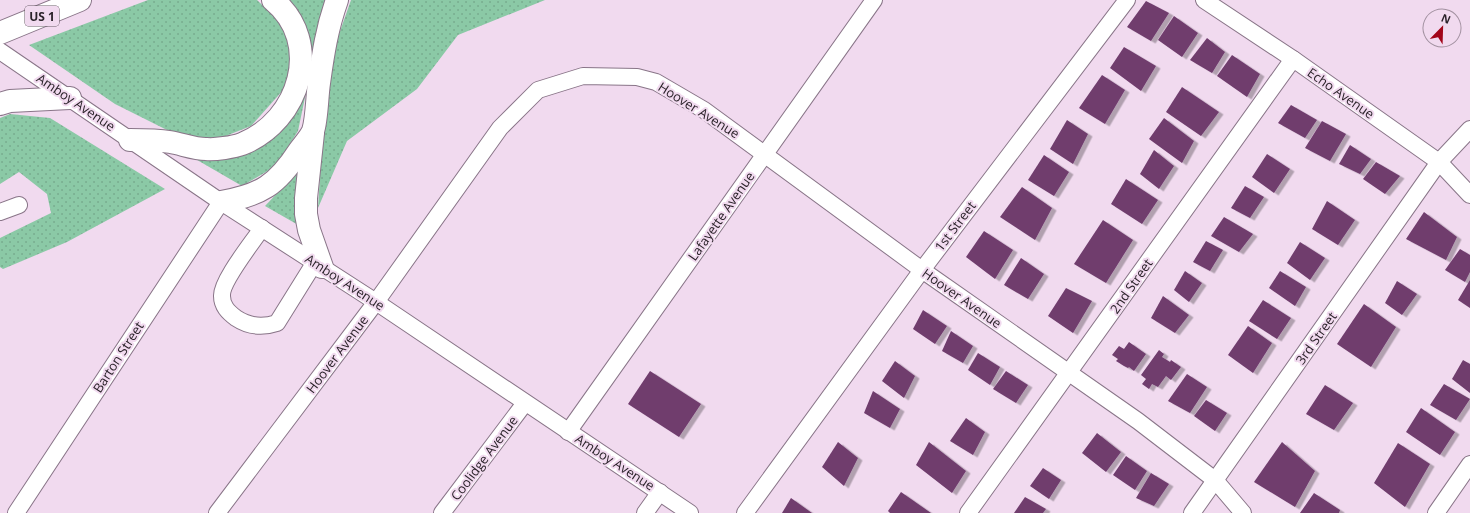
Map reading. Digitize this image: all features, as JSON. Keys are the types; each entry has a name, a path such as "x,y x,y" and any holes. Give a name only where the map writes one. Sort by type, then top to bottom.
{"highway":[{"name":"US 1","path":"1,39 80,0"},
{"path":"130,140 169,142 206,150 223,148 242,144 259,135 274,123 293,95 301,66 300,46 297,30 284,9 273,0"},
{"path":"319,265 309,230 306,214 306,198 322,62 329,23 337,0"},
{"path":"0,104 10,100 70,98"},
{"path":"221,202 243,198 266,188 290,166 313,132"}],"street":[{"name":"Lafayette Avenue","path":"568,432 764,153 874,0"},
{"name":"1st Street","path":"745,513 922,270 1127,0"},
{"name":"Echo Avenue","path":"1204,0 1293,59 1439,162 1470,195"},
{"name":"Amboy Avenue","path":"1,39 70,98 130,140 221,202 376,302 690,513"},
{"name":"2nd Street","path":"968,513 1069,374 1293,59"},
{"name":"Hoover Avenue","path":"217,513 376,302 500,128 538,90 583,76 637,77 656,82 704,110 922,270 1138,421 1215,480 1243,513"},
{"name":"3rd Street","path":"1192,513 1439,162 1470,129"},
{"name":"Barton Street","path":"16,513 221,202"},
{"path":"0,212 19,206"},
{"path":"262,228 224,284 222,295 224,306 229,313 245,324 256,326 277,323 319,265"},
{"name":"Coolidge Avenue","path":"442,513 525,403"},
{"path":"1436,513 1470,464"},
{"path":"645,513 660,492"}],"green space":[{"path":"148,0 257,0 286,28 292,57 285,88 251,126 213,141 175,134 115,104 29,45"},
{"path":"290,0 331,0 321,23 311,54"},
{"path":"351,0 545,0 458,35 417,89 347,141 318,208 321,160 332,54"},
{"path":"307,88 298,131 276,166 242,186 192,157 268,141"},
{"path":"10,114 50,118 165,189 67,242 3,269 0,267 0,238 51,213 47,194 19,172 0,184 0,118"},
{"path":"301,168 300,226 265,206"}],"building":[{"path":"1146,1 1169,13 1151,41 1127,27"},
{"path":"1174,16 1198,33 1182,57 1158,40"},
{"path":"1207,38 1225,52 1212,73 1190,60"},
{"path":"1124,47 1156,66 1141,91 1110,68"},
{"path":"1232,55 1260,74 1247,97 1217,76"},
{"path":"1102,75 1125,90 1105,124 1079,108"},
{"path":"1182,87 1219,112 1201,136 1166,112"},
{"path":"1291,105 1317,120 1305,138 1278,123"},
{"path":"1164,118 1194,141 1182,163 1149,139"},
{"path":"1067,120 1088,134 1073,164 1050,149"},
{"path":"1322,121 1346,134 1330,161 1305,148"},
{"path":"1350,145 1371,159 1360,174 1339,164"},
{"path":"1154,150 1174,166 1159,189 1140,174"},
{"path":"1267,154 1290,169 1274,193 1252,177"},
{"path":"1044,155 1069,172 1054,196 1028,180"},
{"path":"1376,162 1400,176 1385,194 1363,179"},
{"path":"1126,179 1158,200 1142,224 1111,204"},
{"path":"1245,186 1264,197 1250,218 1231,208"},
{"path":"1022,187 1052,208 1035,240 1000,217"},
{"path":"1327,201 1355,220 1338,245 1312,229"},
{"path":"1424,212 1457,237 1446,260 1406,239"},
{"path":"1224,217 1253,234 1239,252 1211,236"},
{"path":"1103,220 1133,240 1106,283 1074,264"},
{"path":"984,231 1013,250 995,279 966,257"},
{"path":"1206,241 1223,250 1210,271 1193,262"},
{"path":"1300,242 1325,258 1310,280 1287,263"},
{"path":"1460,249 1470,255 1470,272 1465,282 1445,270"},
{"path":"1021,258 1044,274 1028,299 1004,285"},
{"path":"1185,271 1202,283 1189,302 1174,290"},
{"path":"1280,271 1306,287 1295,306 1269,288"},
{"path":"1470,280 1470,308 1458,300"},
{"path":"1397,281 1417,294 1402,315 1385,303"},
{"path":"1066,288 1092,301 1073,333 1048,316"},
{"path":"1163,296 1189,315 1175,333 1151,318"},
{"path":"1263,300 1291,318 1277,339 1249,321"},
{"path":"1364,304 1396,327 1371,367 1337,344"},
{"path":"923,310 947,326 935,344 913,329"},
{"path":"1248,326 1272,343 1253,373 1228,355"},
{"path":"951,331 973,346 963,363 942,351"},
{"path":"1129,342 1146,354 1134,371 1116,361 1118,359 1112,355 1119,346 1124,349"},
{"path":"1159,350 1164,354 1162,357 1170,362 1171,360 1181,367 1171,380 1166,376 1158,387 1152,384 1149,389 1142,384 1146,379 1141,375"},
{"path":"978,353 1000,367 990,385 968,370"},
{"path":"1463,360 1470,364 1470,393 1452,379"},
{"path":"895,361 915,376 904,398 882,381"},
{"path":"650,371 701,404 679,437 628,404"},
{"path":"1006,371 1028,385 1016,403 993,389"},
{"path":"1187,374 1207,387 1190,413 1168,401"},
{"path":"1444,384 1470,399 1456,420 1430,405"},
{"path":"1325,385 1353,403 1334,430 1306,414"},
{"path":"873,391 900,409 890,428 864,413"},
{"path":"1206,400 1227,413 1215,431 1194,416"},
{"path":"1421,408 1455,432 1440,455 1406,432"},
{"path":"966,418 985,432 973,455 950,441"},
{"path":"1097,433 1121,452 1106,472 1082,453"},
{"path":"838,442 858,458 844,486 822,467"},
{"path":"929,442 966,471 952,493 916,465"},
{"path":"1282,442 1315,471 1295,507 1254,482"},
{"path":"1398,443 1430,464 1405,507 1374,483"},
{"path":"1126,456 1147,471 1135,490 1113,475"},
{"path":"1043,468 1061,480 1049,499 1030,486"},
{"path":"1151,473 1169,484 1154,506 1136,498"},
{"path":"901,492 931,513 890,513 888,511"},
{"path":"1314,493 1340,510 1339,513 1300,513"},
{"path":"1025,497 1046,509 1043,513 1014,513"},
{"path":"791,498 812,513 782,513"}]}
